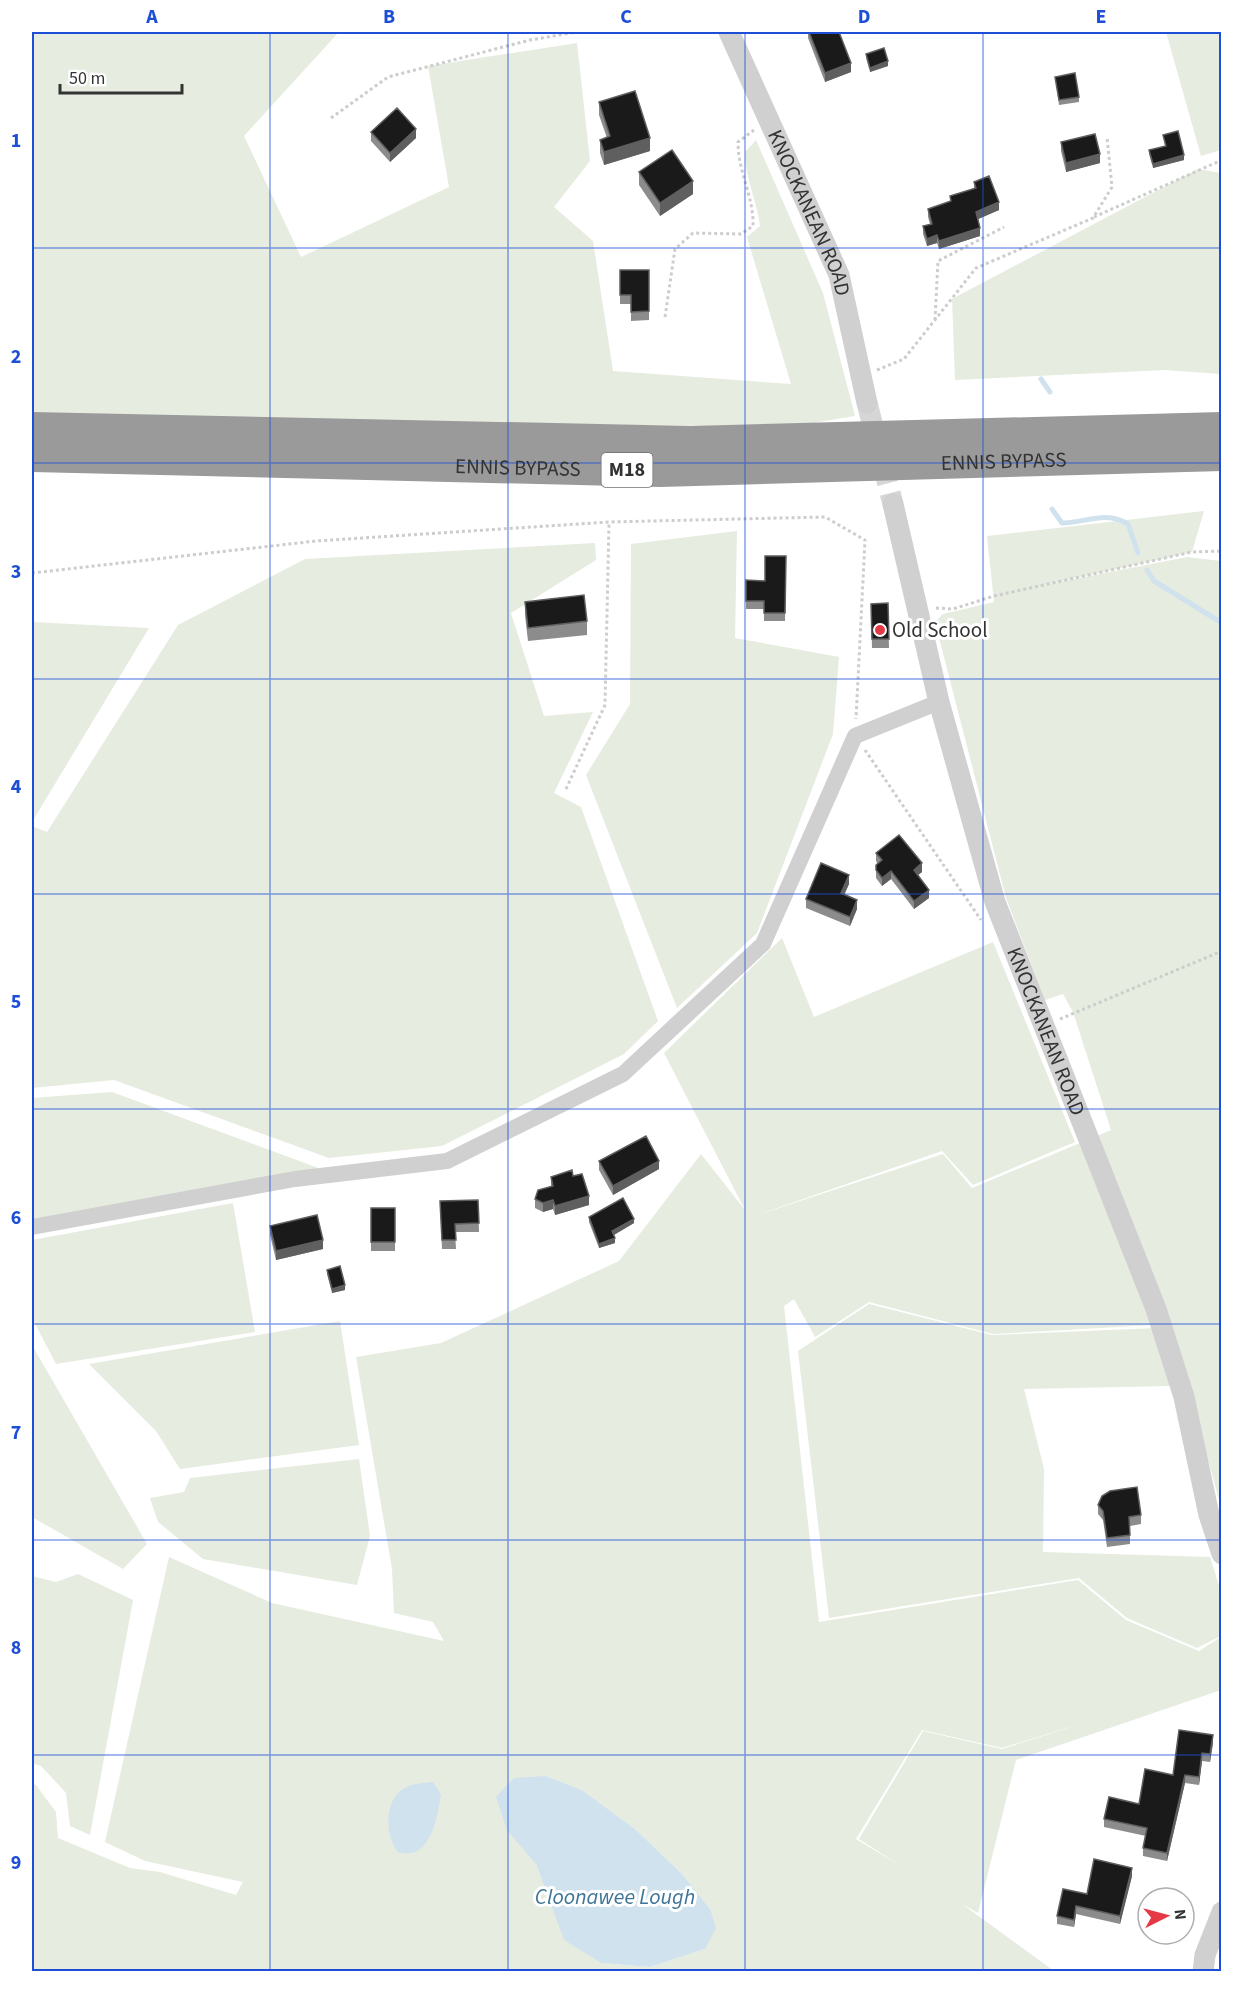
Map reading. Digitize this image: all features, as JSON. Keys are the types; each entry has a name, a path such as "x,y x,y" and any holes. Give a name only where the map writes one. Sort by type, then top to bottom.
{"highway":[{"name":"ENNIS BYPASS","path":"32,428 691,442 1221,428"},
{"name":"ENNIS BYPASS","path":"32,456 660,471 1221,455"}],"street":[{"name":"KNOCKANEAN ROAD","path":"729,32 767,121 839,275 867,403"},
{"name":"KNOCKANEAN ROAD","path":"893,504 939,702 995,902 1156,1309 1184,1398 1209,1515 1221,1554"},
{"path":"32,1227 294,1179 447,1161 623,1074 763,944 855,736 939,702"},
{"path":"1203,1971 1205,1955 1221,1912"}],"path":[{"path":"331,118 388,77 530,40 577,32"},
{"path":"665,317 675,249 693,233 741,234 753,226 753,207 738,161 738,142 767,121"},
{"path":"1093,218 1112,187 1107,137"},
{"path":"862,377 904,359 976,268 1221,160"},
{"path":"935,320 938,261 1004,227"},
{"path":"32,573 316,541 609,522 825,517 865,540 855,736 983,923"},
{"path":"566,789 605,705 609,522"},
{"path":"917,608 953,609 994,596 1192,552 1221,551"},
{"path":"1045,1026 1221,951"}],"shaded area":[{"path":"32,32 339,32 244,136 301,257 449,187 428,66 577,43 590,161 554,207 593,241 613,371 791,384 747,237 760,226 747,171 745,152 756,140 823,293 855,416 788,427 32,417"},
{"path":"1166,32 1221,32 1221,150 1201,156"},
{"path":"1198,169 1221,173 1221,374 1164,370 955,380 952,299"},
{"path":"1204,511 1192,552 1039,586 1187,557 1221,561 1221,1507 1171,1324 993,1334 869,1302 815,1337 794,1299 784,1306 819,1622 1078,1580 1126,1620 1199,1651 1221,1637 1221,1690 1016,1760 978,1913 962,1904 1054,1971 32,1972 32,1784 36,1785 56,1812 58,1838 130,1868 160,1872 236,1895 243,1882 145,1861 105,1842 169,1557 272,1603 444,1641 433,1622 394,1613 392,1569 356,1357 441,1343 619,1261 701,1154 745,1210 664,1053 782,938 814,1017 993,942 1075,1142 973,1185 942,1151 751,1217 943,1154 972,1188 1111,1130 1073,1012 1063,994 1045,1000 1006,898 935,622 943,614 994,602 987,536","holes":["1099,1718 1002,1749 923,1731 859,1839 901,1866 856,1839 922,1730 1002,1748","546,1776 582,1790 635,1829 682,1874 710,1909 705,1949 650,1967 601,1963 564,1939 536,1864"]},
{"path":"737,531 735,638 839,657 833,734 757,933 677,1008 586,775 630,704 631,544"},
{"path":"595,543 596,560 511,613 544,716 593,712 554,793 581,807 658,1021 624,1054 442,1146 329,1158 114,1080 32,1088 32,826 47,832 178,625 305,559"},
{"path":"32,622 149,628 32,822"},
{"path":"112,1092 321,1169 32,1221 32,1098"},
{"path":"233,1203 255,1332 56,1364 32,1318 32,1240"},
{"path":"869,1304 992,1335 1156,1328 1171,1386 1024,1389 1044,1469 1043,1552 1210,1557 1221,1592 1221,1636 1197,1648 1127,1618 1079,1578 829,1618 798,1351"},
{"path":"340,1321 359,1445 180,1469 156,1431 89,1364"},
{"path":"32,1345 147,1544 123,1569 32,1517"},
{"path":"359,1459 370,1536 357,1585 203,1559 158,1522 150,1498 184,1492 190,1478"},
{"path":"78,1574 133,1600 90,1835 70,1826 66,1793 41,1766 32,1763 32,1576 56,1582"}],"water":[{"name":"Cloonawee Lough","path":"546,1776 582,1790 635,1829 682,1874 710,1909 716,1928 705,1949 650,1967 601,1963 564,1940 536,1864 507,1830 496,1797 514,1778"},
{"path":"433,1782 441,1795 430,1836 418,1850 409,1853 398,1852 391,1837 388,1819 393,1801 398,1793 408,1786"}],"building":[{"path":"809,32 839,32 851,63 825,73"},
{"path":"884,48 888,61 870,68 866,54"},
{"path":"1075,73 1079,97 1059,100 1055,77"},
{"path":"635,91 650,138 604,152 600,140 610,136 599,102"},
{"path":"397,108 416,129 390,153 371,132"},
{"path":"1178,131 1184,155 1153,164 1149,150 1166,146 1163,135"},
{"path":"1095,134 1100,154 1066,163 1061,142"},
{"path":"672,150 693,181 660,203 639,172"},
{"path":"989,176 999,202 976,212 980,228 939,241 937,235 927,239 923,226 932,224 928,209 951,201 950,196 976,188 974,182"},
{"path":"620,270 649,270 649,311 631,312 631,295 620,295"},
{"path":"765,556 786,556 785,613 764,613 764,601 746,601 746,580 765,581"},
{"path":"584,595 587,621 528,628 525,602"},
{"name":"Old School","path":"888,603 889,639 872,639 871,604"},
{"path":"899,835 922,863 914,870 929,890 914,901 891,871 882,878 876,870 876,865 882,860 876,853"},
{"path":"821,863 849,875 841,893 857,900 850,917 806,899"},
{"path":"646,1136 659,1161 613,1186 599,1161"},
{"path":"572,1170 573,1176 582,1174 589,1196 555,1206 553,1200 543,1203 535,1199 538,1190 553,1186 551,1177"},
{"path":"623,1198 634,1219 612,1231 615,1238 599,1244 589,1217"},
{"path":"478,1200 479,1223 455,1224 456,1240 442,1240 440,1201"},
{"path":"371,1208 395,1208 395,1242 371,1242"},
{"path":"317,1215 323,1240 276,1251 270,1226"},
{"path":"340,1266 345,1285 332,1289 327,1270"},
{"path":"1137,1487 1141,1515 1129,1517 1130,1535 1107,1538 1103,1511 1098,1505 1102,1496 1110,1491"},
{"path":"1179,1730 1213,1735 1210,1754 1202,1753 1199,1777 1185,1775 1167,1853 1143,1848 1147,1828 1104,1819 1109,1797 1139,1804 1145,1769 1173,1775"},
{"path":"1094,1859 1132,1868 1120,1916 1076,1906 1074,1920 1057,1916 1063,1889 1087,1894"}],"waterway":[{"path":"1041,379 1050,392"},
{"path":"1052,509 1062,523 1111,518 1128,524 1138,553"},
{"path":"1147,570 1154,581 1222,623"}],"tunnel":[{"path":"867,403 893,504"}],"place":[{"name":"Old School","path":"880,630"}]}
